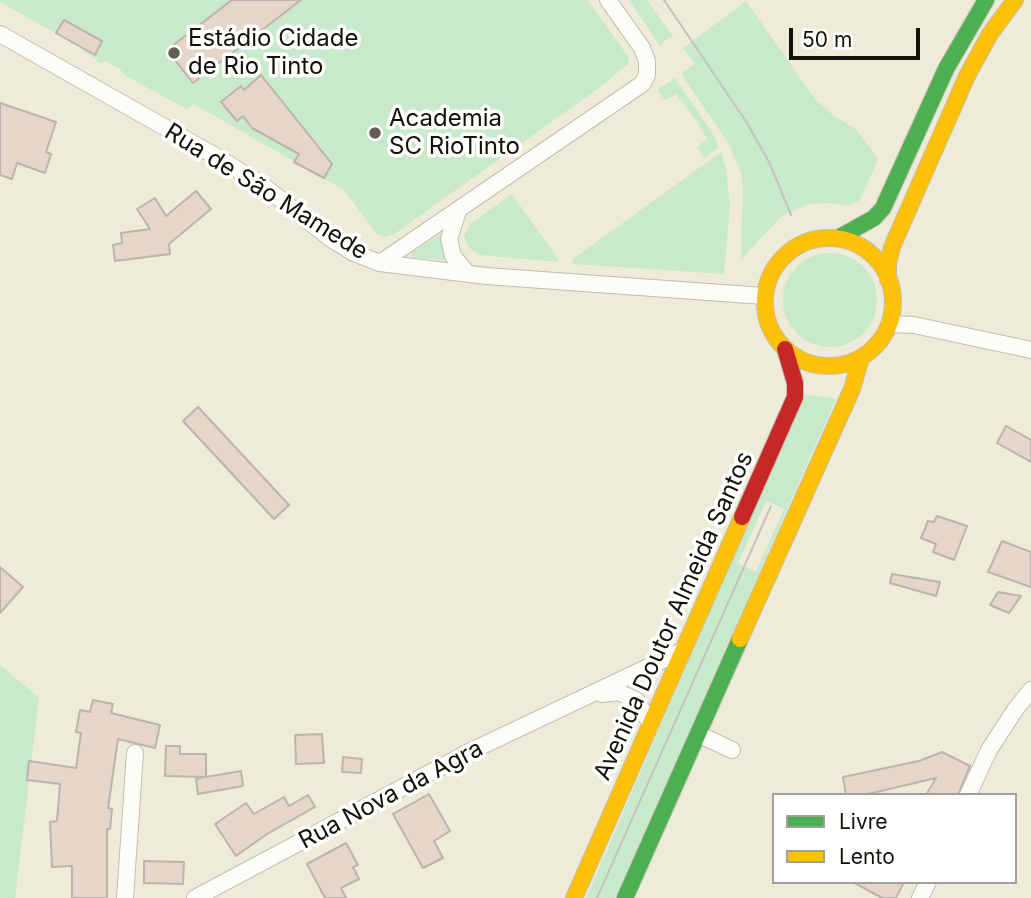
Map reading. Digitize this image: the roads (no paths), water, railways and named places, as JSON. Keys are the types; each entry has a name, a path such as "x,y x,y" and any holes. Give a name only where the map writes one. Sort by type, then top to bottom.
{"main road":[{"path":"838,238 874,218 883,208 946,69 986,0"},
{"path":"888,280 892,247 967,76 990,34 1014,0"},
{"path":"817,238 838,238 857,244 874,256 886,272 888,280 893,302 889,324 882,337 861,358 841,365 821,366 802,360 785,349 773,334 766,315 764,296 770,275 781,258 798,245 817,238"},
{"name":"Avenida Doutor Almeida Santos","path":"574,898 795,397 795,383 785,349"},
{"path":"625,898 852,388 861,358"}],"street":[{"path":"380,263 642,83 647,75 648,61 642,48 608,0"},
{"name":"Rua de São Mamede","path":"0,34 219,158 265,187 331,239 354,253 380,263 467,273 764,296"},
{"path":"458,211 449,239 453,256 467,273"},
{"path":"889,324 914,325 1031,350"},
{"name":"Rua Nova da Agra","path":"195,898 469,752 682,651"},
{"path":"969,793 989,750 1031,690"},
{"name":"Rua Nova da Agra","path":"589,696 618,692 636,700 651,724"},
{"path":"698,734 732,750"},
{"path":"125,898 135,753"}],"tram line":[{"path":"664,0 747,123 769,162 791,215"},
{"path":"597,898 771,506"}],"place":[{"name":"Estádio Cidade de Rio Tinto","path":"174,53"},
{"name":"Academia SC RioTinto","path":"375,133"}]}
